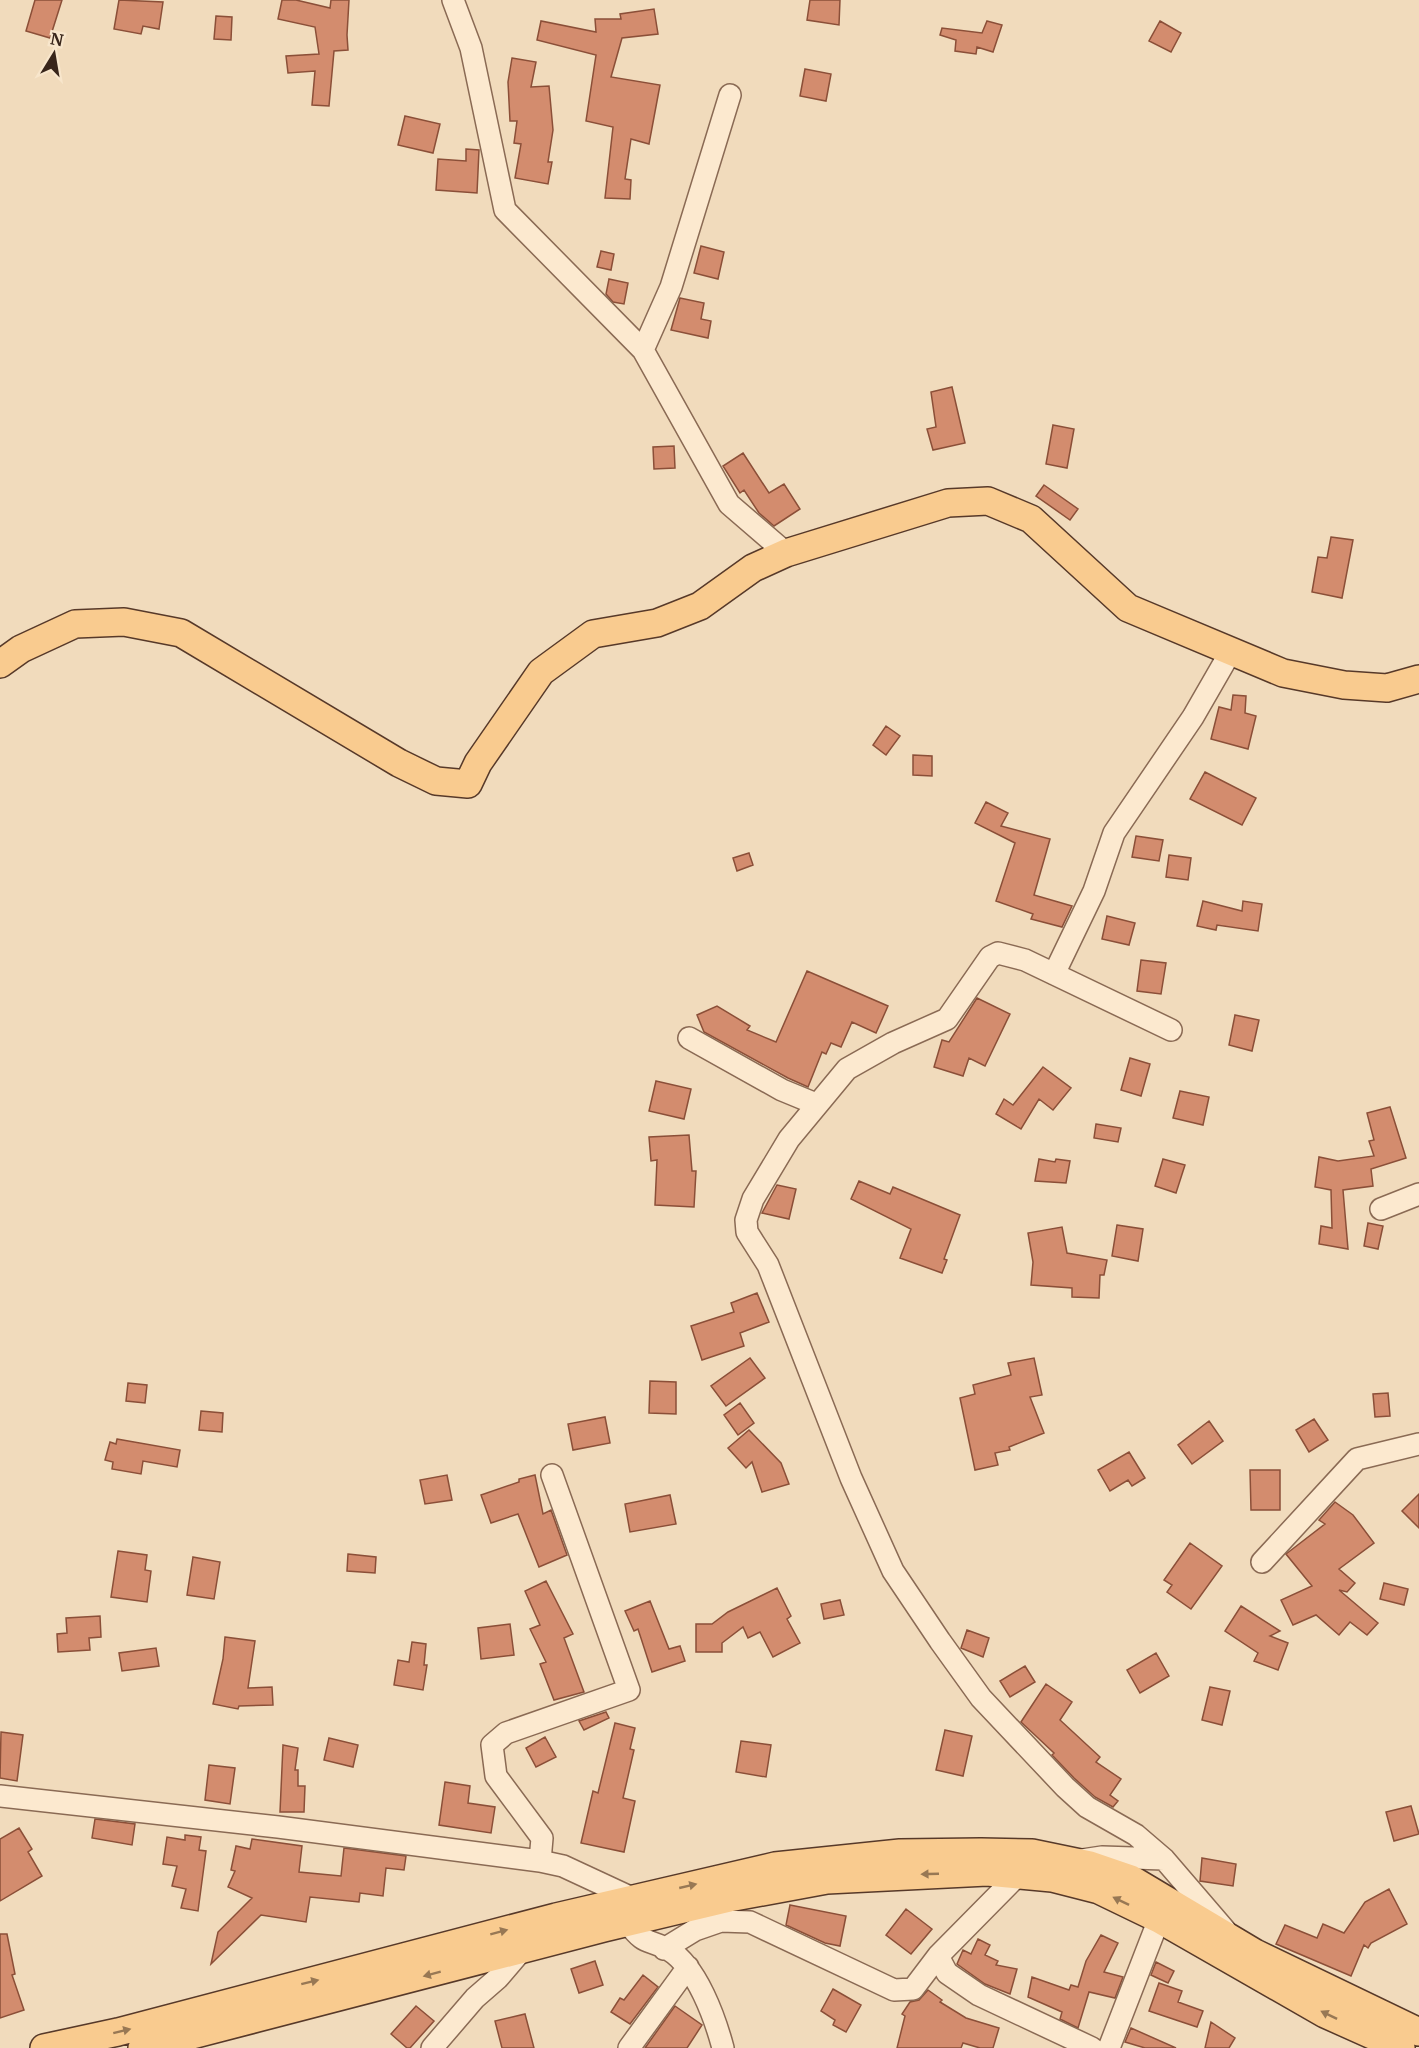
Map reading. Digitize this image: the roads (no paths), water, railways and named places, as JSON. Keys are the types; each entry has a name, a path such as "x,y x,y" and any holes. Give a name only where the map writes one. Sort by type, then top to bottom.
{"main road":[{"path":"0,664 21,649 75,624 124,622 181,633 399,763 436,781 468,784 478,763 541,672 593,634 657,623 700,606 753,568 786,553 948,503 988,501 1031,519 1128,608 1283,673 1344,685 1387,688 1419,679"},
{"path":"44,2048 631,1911 775,1866 834,1858 900,1853 981,1852 1032,1853 1079,1863 1131,1879 1231,1938 1291,1983 1401,2048"},
{"path":"631,1911 729,1898 827,1880 987,1872 1052,1878 1099,1890 1291,1983"},
{"path":"142,2048 522,1950 565,1927"},
{"path":"1366,2029 1419,2032"}],"street":[{"path":"453,0 471,48 505,210 643,350 729,504 786,553"},
{"path":"643,350 671,287 730,95"},
{"path":"1054,974 1094,891 1114,833 1193,717 1231,651"},
{"path":"1171,1030 1054,974 1010,955 998,953 990,957 947,1019 893,1043 847,1069 789,1139 753,1199 746,1220 747,1232 768,1265 851,1478 893,1571 981,1698 1080,1800 1109,1821 1136,1835 1164,1859 1231,1938"},
{"path":"689,1038 782,1090 816,1104"},
{"path":"1381,1209 1419,1194"},
{"path":"1262,1562 1357,1459 1419,1444"},
{"path":"540,1861 542,1838 496,1776 492,1744 506,1733 629,1690 552,1475"},
{"path":"0,1796 278,1827 540,1861 563,1866 631,1911 641,1940 664,1949 688,1967 716,2020 723,2048"},
{"path":"1079,1863 1091,1857 1164,1859"},
{"path":"664,1949 695,1930 721,1921 750,1923 894,1990 913,1989 938,1956 1018,1875"},
{"path":"1109,2048 1160,1919"},
{"path":"432,2048 475,1998 498,1978 522,1950"},
{"path":"938,1956 947,1973 979,1995 1092,2048"},
{"path":"629,2048 688,1967"}]}
